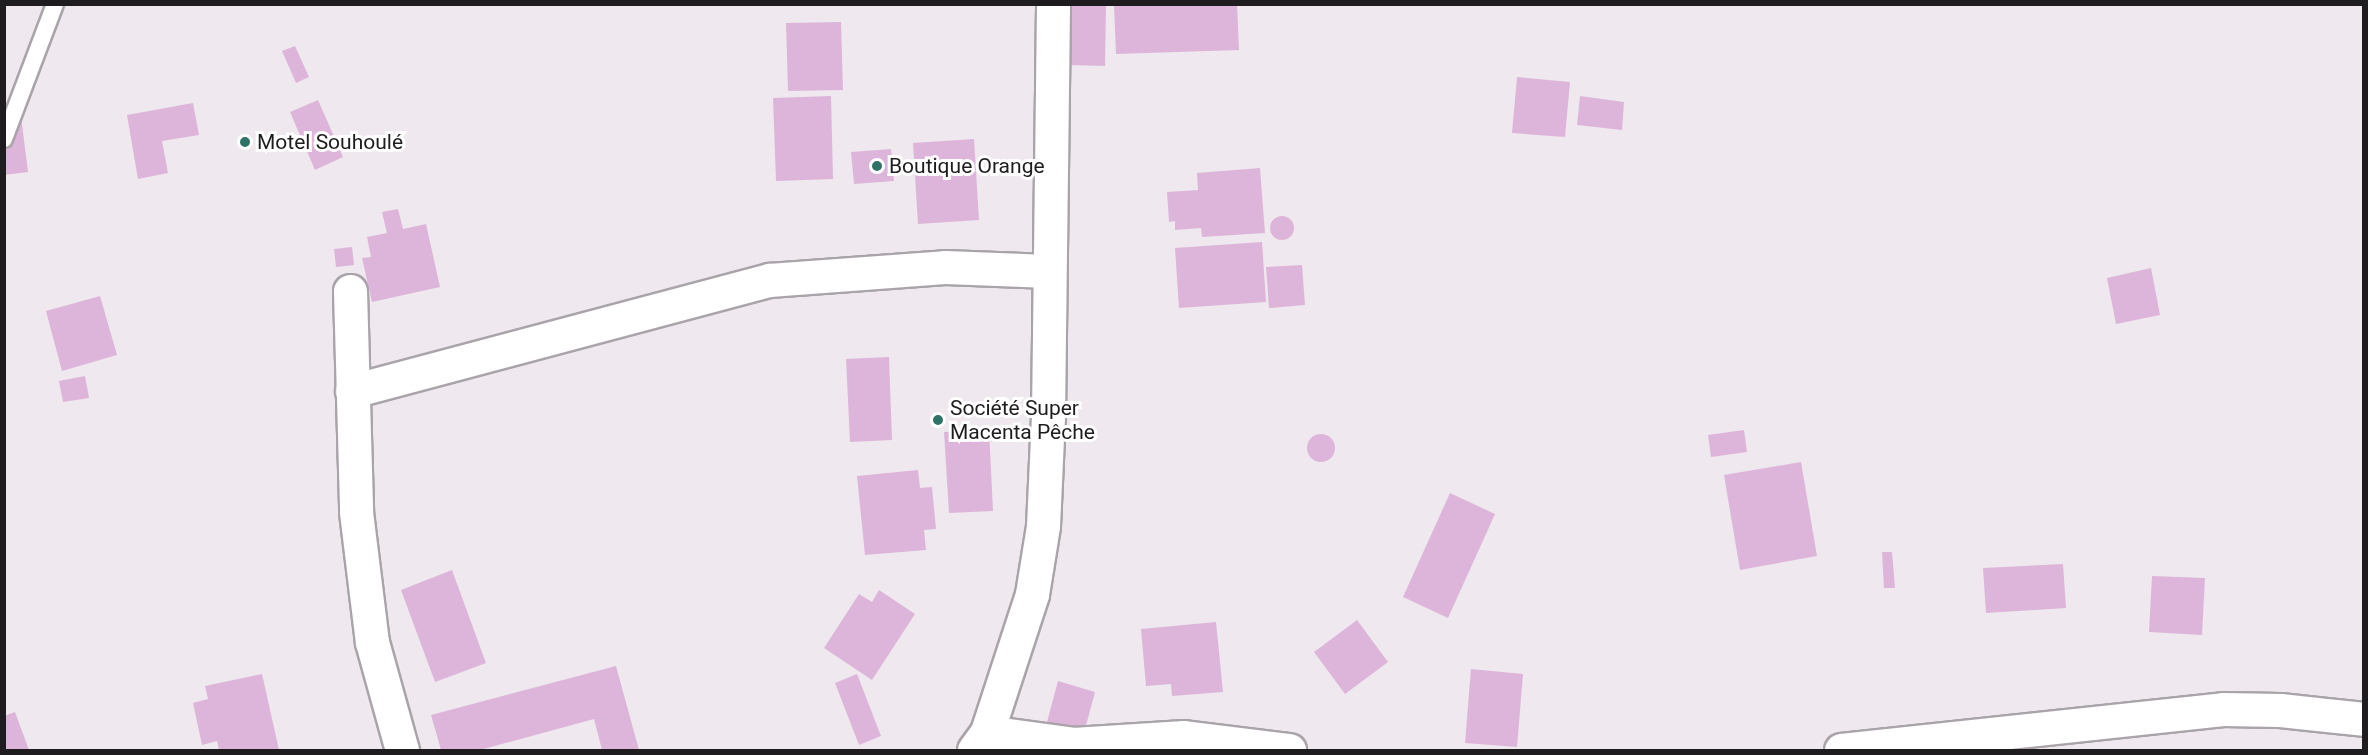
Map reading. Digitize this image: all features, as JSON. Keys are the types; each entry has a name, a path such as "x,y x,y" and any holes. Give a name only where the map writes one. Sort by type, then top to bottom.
{"street":[{"path":"1053,4 1048,416 1043,526 1032,594 981,741 1073,744 1184,737 1275,750"},
{"path":"352,391 770,280 945,267 1049,271"},
{"path":"350,291 356,512 372,642 402,750"},
{"path":"1841,750 2223,709 2280,710 2364,719"}],"lane":[{"path":"4,139 55,4"}],"building":[{"path":"1069,4 1106,4 1105,66 1068,65"},
{"path":"1114,4 1237,4 1239,50 1116,54"},
{"path":"841,22 843,90 788,91 786,23"},
{"path":"295,46 309,77 296,83 282,51"},
{"path":"1517,77 1570,82 1565,137 1512,133"},
{"path":"831,96 833,179 776,181 773,98"},
{"path":"1580,96 1624,102 1622,130 1577,125"},
{"path":"318,100 343,157 315,170 290,112"},
{"path":"193,103 199,135 162,141 168,173 138,179 127,115"},
{"path":"20,108 28,172 4,175 4,110"},
{"path":"974,139 979,220 918,224 913,143"},
{"path":"891,149 894,181 854,184 851,152"},
{"path":"1260,168 1265,233 1202,237 1201,228 1175,230 1175,221 1169,222 1167,192 1198,190 1197,173"},
{"path":"398,209 403,229 426,224 440,287 372,302 362,258 371,257 367,237 387,233 382,212"},
{"path":"1282,216 1290,220 1294,228 1290,236 1282,240 1274,236 1270,228 1274,220"},
{"path":"1262,242 1266,302 1179,308 1175,248"},
{"path":"352,247 354,265 336,267 334,249"},
{"path":"1302,265 1305,305 1269,308 1266,267"},
{"path":"2151,268 2160,315 2116,324 2107,278"},
{"path":"100,296 117,355 62,371 46,311"},
{"path":"889,357 892,440 850,442 846,359"},
{"path":"85,376 89,398 63,402 59,381"},
{"path":"989,429 993,511 949,513 944,432"},
{"path":"1744,430 1747,452 1711,457 1708,435"},
{"path":"1321,434 1331,438 1335,448 1331,458 1321,462 1311,458 1307,448 1311,438"},
{"path":"1801,462 1817,556 1740,570 1724,475"},
{"path":"918,470 920,488 932,487 936,529 924,530 926,550 865,555 857,476"},
{"path":"1450,493 1495,514 1448,618 1403,597"},
{"path":"1882,552 1892,552 1895,588 1884,588"},
{"path":"2063,564 2066,608 1986,613 1983,568"},
{"path":"452,570 486,663 435,682 401,590"},
{"path":"2152,576 2205,578 2202,635 2149,632"},
{"path":"879,590 915,614 872,680 824,648 859,594 872,602"},
{"path":"1357,620 1388,662 1345,694 1314,652"},
{"path":"1216,622 1223,692 1172,696 1171,684 1146,686 1141,629"},
{"path":"616,666 639,750 602,750 594,719 480,750 441,750 431,715"},
{"path":"1471,669 1523,674 1517,747 1465,743"},
{"path":"262,674 279,750 219,750 217,741 202,745 193,703 208,699 205,686"},
{"path":"857,674 881,736 859,745 835,683"},
{"path":"1058,681 1095,692 1084,733 1047,722"},
{"path":"15,712 29,750 4,750 4,716"}],"place":[{"name":"Motel Souhoulé","path":"245,142"},
{"name":"Boutique Orange","path":"877,166"},
{"name":"Société Super Macenta Pêche","path":"938,420"}]}
